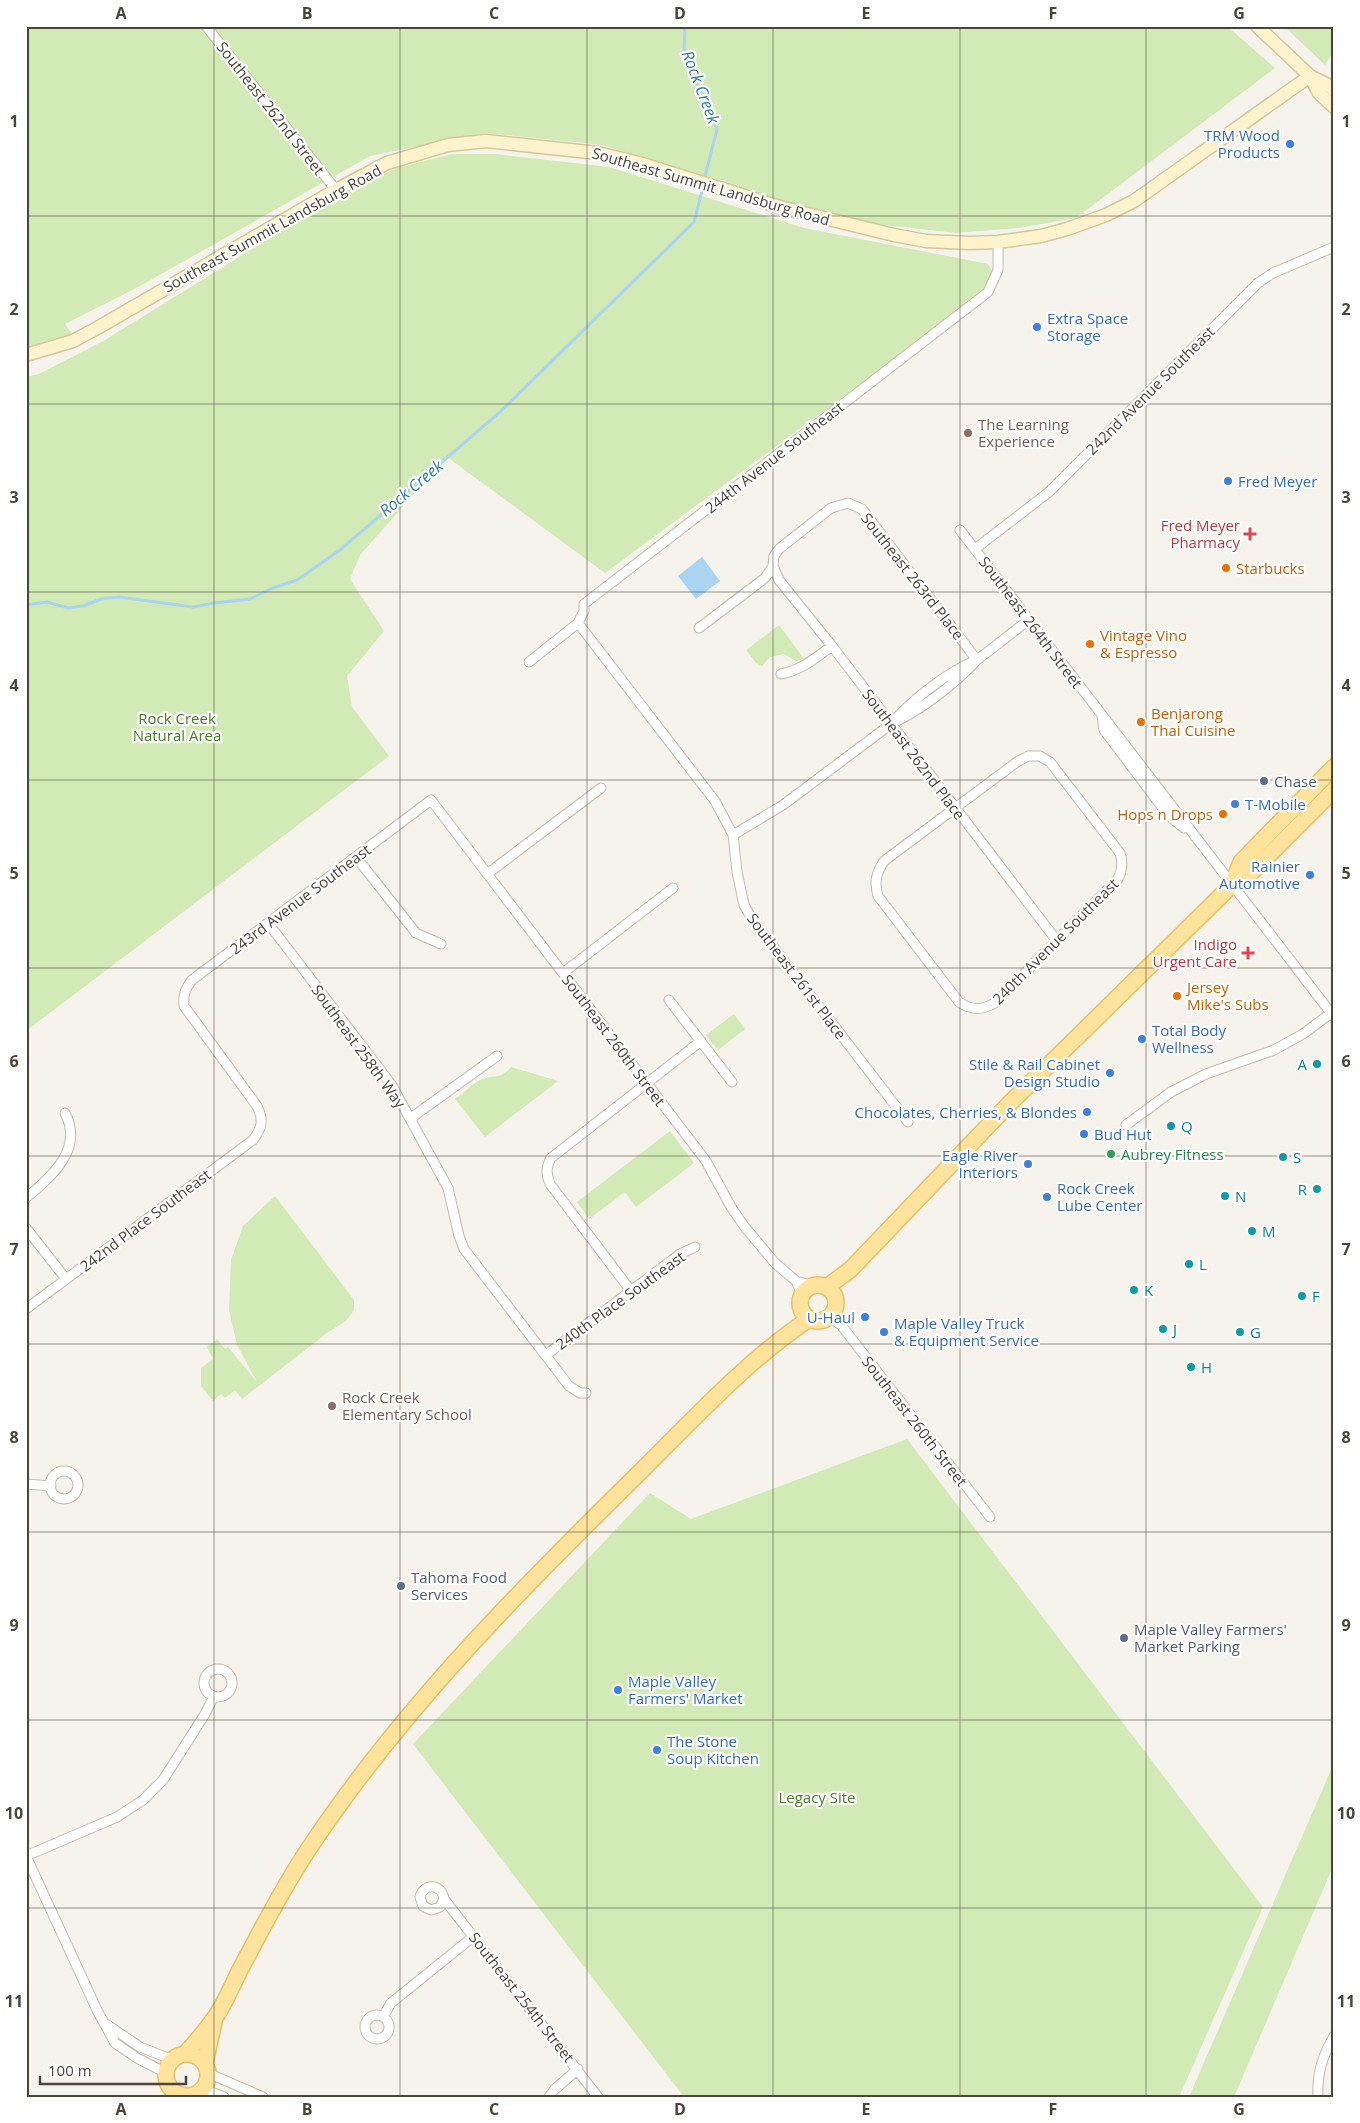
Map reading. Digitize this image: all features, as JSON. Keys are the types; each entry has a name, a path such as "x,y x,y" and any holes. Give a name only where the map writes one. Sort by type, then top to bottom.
{"main road":[{"path":"1232,885 1241,862 1334,767"},
{"path":"822,1299 800,1301 805,1315 819,1321 822,1299 1008,1105 1232,885 1253,871 1334,790"},
{"path":"215,2018 206,2068 206,2084 194,2094 173,2094 168,2082 175,2062 215,2018 279,1897 312,1843 367,1766 465,1651 594,1517 707,1405 805,1315"},
{"path":"175,2062 196,2056 206,2068"}],"street":[{"name":"Southeast 262nd Street","path":"206,26 336,190"},
{"path":"1257,26 1310,76 1334,90"},
{"name":"Southeast Summit Landsburg Road","path":"26,355 73,340 99,327 336,190 401,158 448,145 486,141 598,153 640,163 775,205 894,235 946,242 998,242 1041,236 1067,229 1106,215 1134,201 1310,76"},
{"path":"1310,76 1319,93 1334,107"},
{"name":"244th Avenue Southeast","path":"529,662 578,623 584,611 584,604 988,292 998,270 998,242"},
{"name":"242nd Avenue Southeast","path":"975,549 1049,492 1258,283 1273,273 1334,247"},
{"name":"Southeast 263rd Place","path":"773,566 774,556 778,549 831,508 848,503 862,509 977,660"},
{"name":"Southeast 264th Street","path":"960,530 1332,1015"},
{"path":"698,628 765,578 773,566"},
{"name":"Southeast 262nd Place","path":"773,566 779,580 832,646 1057,941"},
{"path":"733,835 783,805 891,724 908,716 965,673 977,660 1030,619"},
{"name":"Southeast 261st Place","path":"578,623 715,801 733,835 742,897 752,919 908,1122"},
{"path":"781,674 796,671 832,646"},
{"name":"240th Avenue Southeast","path":"1028,756 1040,756 1050,762 1120,853 1122,860 1118,880 995,1003 988,1007 974,1010 959,1002 878,896 875,885 877,873 884,861 956,808 1017,762 1028,756"},
{"path":"488,874 601,788"},
{"name":"Southeast 260th Street","path":"431,800 706,1161 731,1206 757,1243 822,1299 990,1517"},
{"name":"243rd Avenue Southeast","path":"261,1128 262,1117 257,1106 184,1006 183,997 186,989 192,980 431,800"},
{"path":"356,858 416,933 441,944"},
{"path":"563,973 673,888"},
{"name":"Southeast 258th Way","path":"268,923 391,1084 448,1188 459,1236 464,1249 570,1386 586,1393"},
{"path":"669,1000 732,1082"},
{"path":"1126,1125 1171,1092 1206,1074 1274,1050 1332,1015"},
{"path":"631,1291 550,1184 547,1169 551,1158 701,1041"},
{"path":"411,1118 497,1056"},
{"path":"26,1198 52,1175 68,1152 71,1140 71,1127 64,1113"},
{"name":"242nd Place Southeast","path":"26,1309 252,1140 261,1128"},
{"path":"26,1228 66,1279"},
{"name":"240th Place Southeast","path":"546,1355 680,1254 694,1247"},
{"path":"26,1484 51,1486"},
{"path":"175,2062 137,2058 114,2043 26,1856 117,1817 144,1800 163,1780 205,1714 214,1696"},
{"name":"Southeast 254th Street","path":"444,1899 598,2097"},
{"path":"383,2017 391,2003 474,1936"},
{"path":"106,2024 140,2046 175,2062"},
{"path":"1318,2097 1318,2074 1321,2063 1334,2036"},
{"path":"206,2068 264,2097"},
{"path":"549,2097 554,2090 578,2069"},
{"path":"194,2094 224,2097"}],"green space":[{"path":"26,26 1227,26 1275,68 1076,218 1018,228 956,233 841,220 603,145 485,133 370,156 140,286 65,324 76,339 26,360"},
{"path":"1284,26 1334,26 1334,51 1325,65"},
{"name":"Rock Creek Natural Area","path":"453,154 495,154 609,167 804,228 988,264 993,272 982,294 605,573 447,457 360,555 350,579 384,631 347,676 352,707 389,756 26,1031 26,377 39,374 105,340 333,199 396,168"},
{"path":"779,625 804,659 796,661 784,654 770,657 762,666 756,663 746,650"},
{"path":"734,1014 745,1029 718,1050 706,1035"},
{"path":"511,1067 558,1081 485,1137 455,1099 479,1081 504,1074"},
{"path":"670,1131 694,1163 636,1207 625,1192 589,1219 577,1202"},
{"path":"275,1196 354,1300 354,1310 347,1320 327,1333 242,1399 235,1390 225,1398 221,1394 213,1401 201,1386 201,1368 213,1359 207,1347 217,1339 225,1349 228,1347 257,1382 237,1345 229,1310 231,1260 243,1226"},
{"name":"Legacy Site","path":"907,1439 1263,1907 1179,2097 684,2097 413,1744 650,1493 691,1519"},
{"path":"1334,1763 1334,1864 1234,2097 1189,2097"}],"water":[{"path":"702,557 720,581 696,599 678,576"}],"waterway":[{"name":"Rock Creek","path":"685,26 684,52 717,129 705,176"},
{"name":"Rock Creek","path":"26,605 47,602 68,608 83,606 101,599 119,597 193,607 250,599 273,588 297,580 340,550 500,412 694,222 703,187"}],"place":[{"name":"TRM Wood Products","path":"1290,144"},
{"name":"Extra Space Storage","path":"1037,327"},
{"name":"The Learning Experience","path":"968,433"},
{"name":"Fred Meyer","path":"1228,481"},
{"name":"Fred Meyer Pharmacy","path":"1250,534"},
{"name":"Starbucks","path":"1226,568"},
{"name":"Vintage Vino & Espresso","path":"1090,644"},
{"name":"Benjarong Thai Cuisine","path":"1141,722"},
{"name":"Chase","path":"1264,781"},
{"name":"T-Mobile","path":"1235,804"},
{"name":"Hops n Drops","path":"1223,814"},
{"name":"Rainier Automotive","path":"1310,875"},
{"name":"Indigo Urgent Care","path":"1248,953"},
{"name":"Jersey Mike's Subs","path":"1177,996"},
{"name":"Total Body Wellness","path":"1142,1039"},
{"name":"A","path":"1317,1064"},
{"name":"Stile & Rail Cabinet Design Studio","path":"1110,1073"},
{"name":"Chocolates, Cherries, & Blondes","path":"1087,1112"},
{"name":"Q","path":"1171,1126"},
{"name":"Bud Hut","path":"1084,1134"},
{"name":"Aubrey Fitness","path":"1111,1154"},
{"name":"S","path":"1283,1157"},
{"name":"Eagle River Interiors","path":"1028,1164"},
{"name":"R","path":"1317,1189"},
{"name":"N","path":"1225,1196"},
{"name":"Rock Creek Lube Center","path":"1047,1197"},
{"name":"M","path":"1252,1231"},
{"name":"L","path":"1189,1264"},
{"name":"K","path":"1134,1290"},
{"name":"F","path":"1302,1296"},
{"name":"U-Haul","path":"865,1317"},
{"name":"J","path":"1163,1329"},
{"name":"Maple Valley Truck & Equipment Service","path":"884,1332"},
{"name":"G","path":"1240,1332"},
{"name":"H","path":"1191,1367"},
{"name":"Rock Creek Elementary School","path":"332,1406"},
{"name":"Tahoma Food Services","path":"401,1586"},
{"name":"Maple Valley Farmers' Market Parking","path":"1124,1638"},
{"name":"Maple Valley Farmers' Market","path":"618,1690"},
{"name":"The Stone Soup Kitchen","path":"657,1750"}]}
